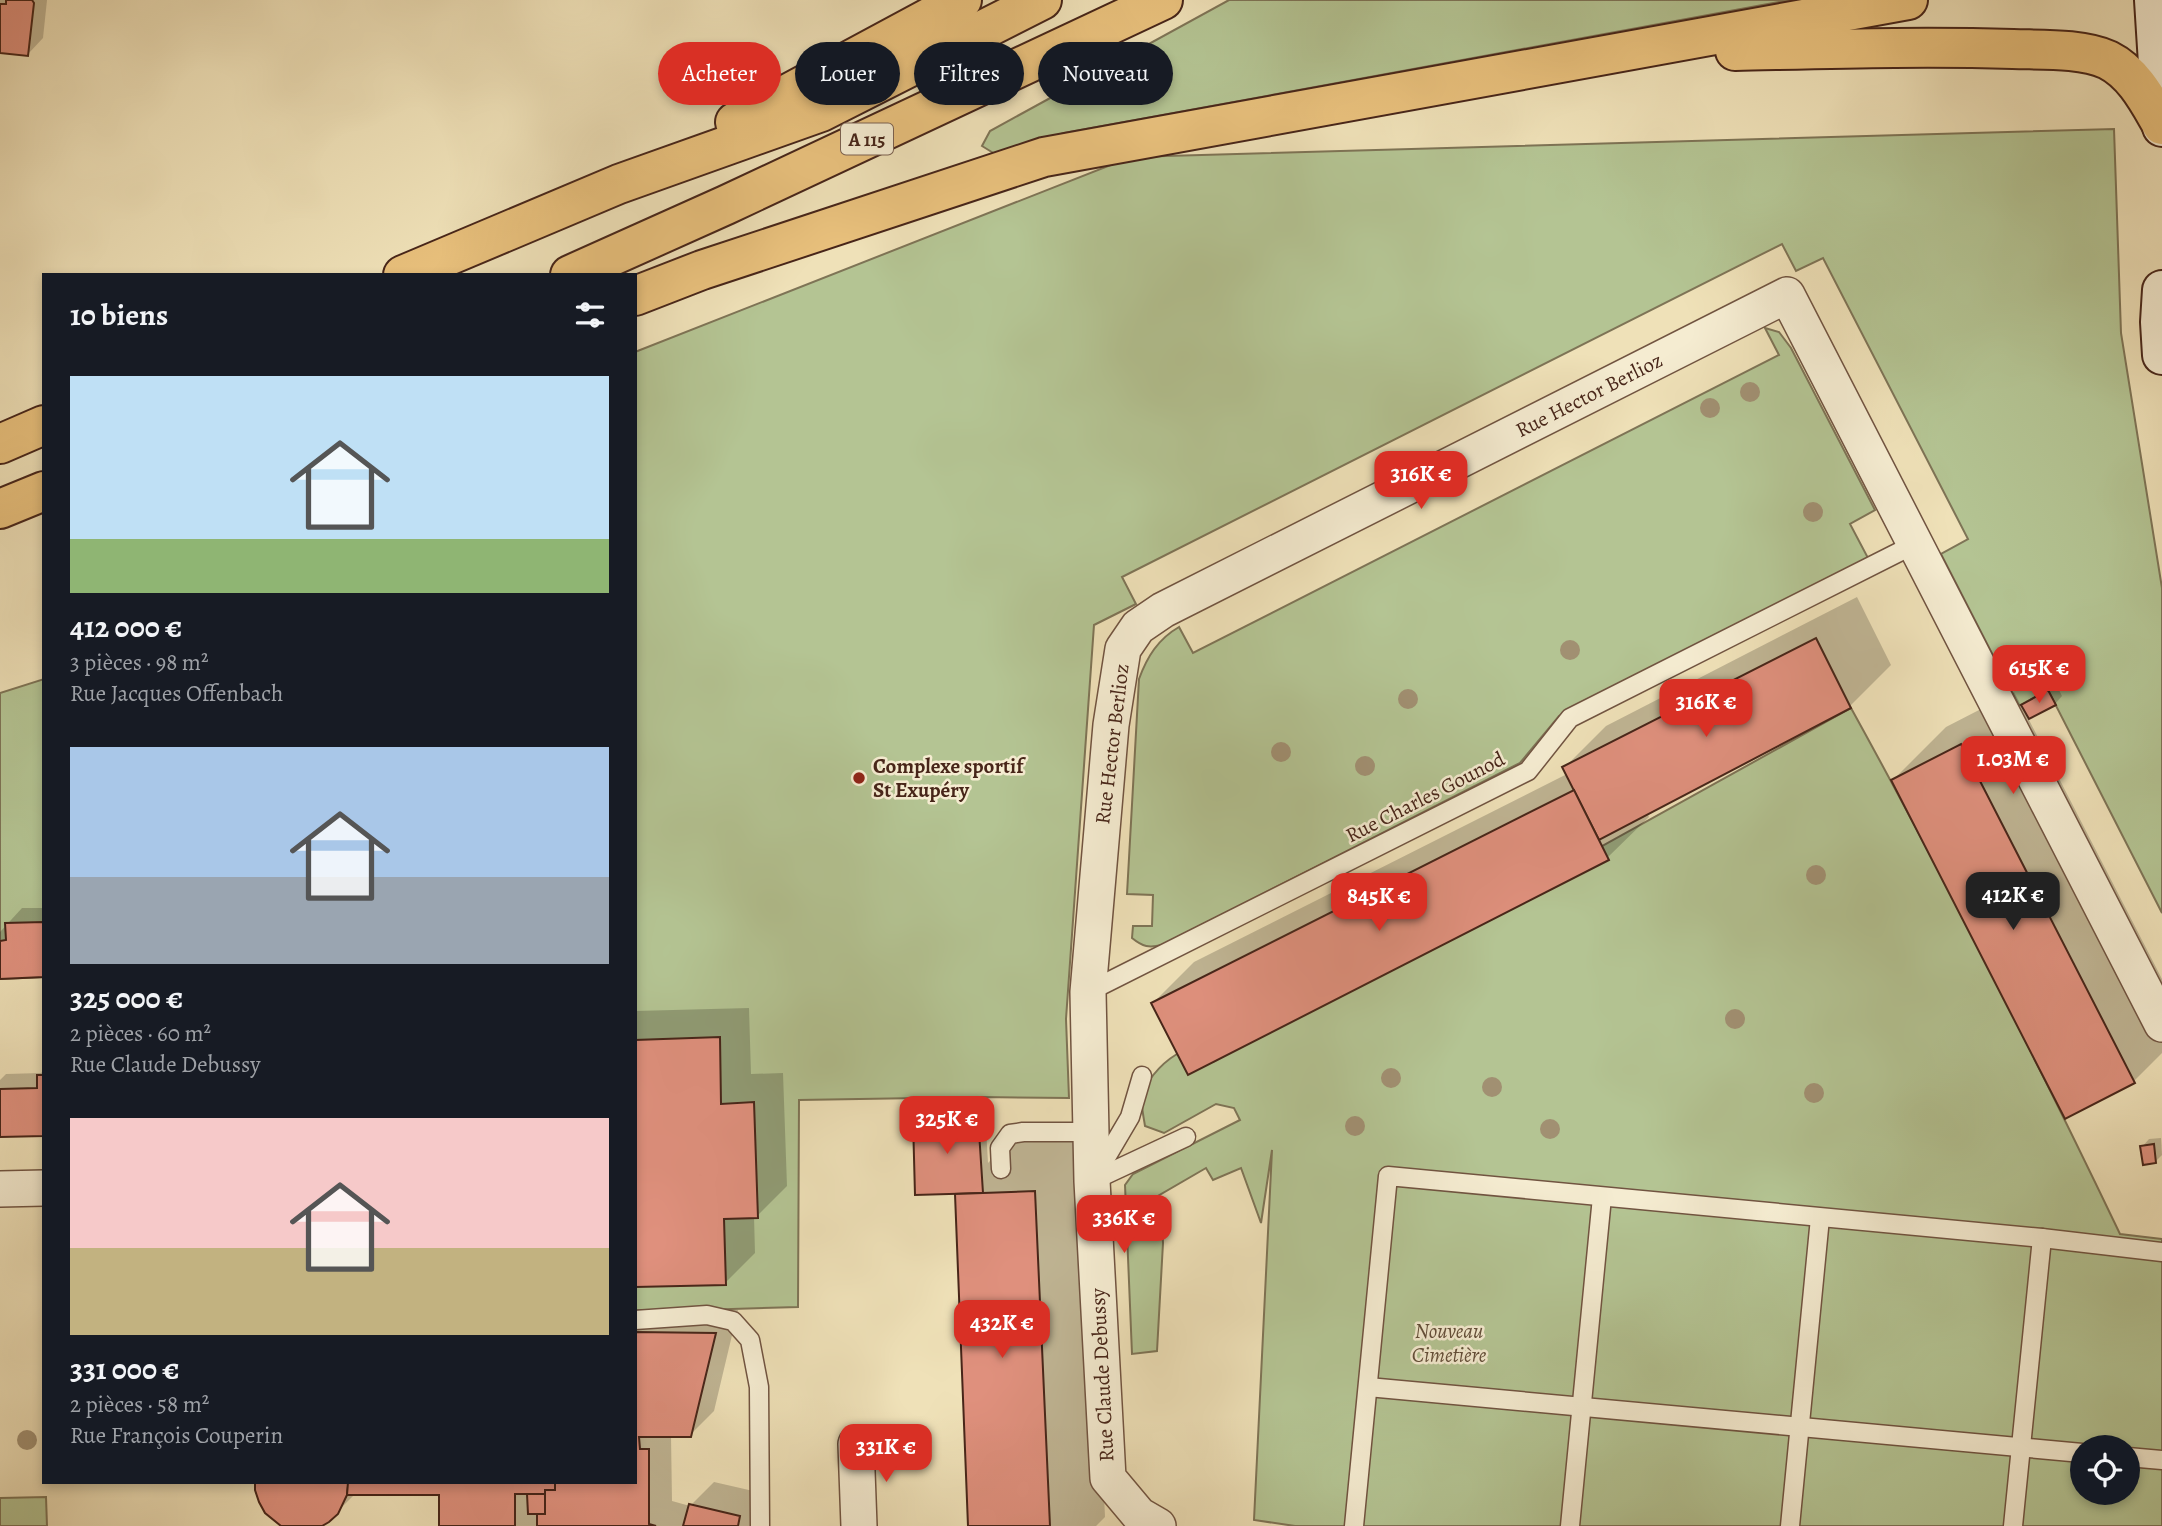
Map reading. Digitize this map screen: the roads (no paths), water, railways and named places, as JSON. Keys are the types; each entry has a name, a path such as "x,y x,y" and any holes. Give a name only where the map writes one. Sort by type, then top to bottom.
{"highway":[{"path":"619,184 962,0"},
{"name":"A 115","path":"408,273 619,184 821,112 1042,0"},
{"name":"A 115","path":"574,273 1163,0"},
{"path":"637,295 702,270 1044,157 1908,0"},
{"path":"1621,53 1941,47 2060,51 2092,55 2108,60 2137,84 2162,126"},
{"path":"0,444 42,426"},
{"path":"0,509 42,492"},
{"path":"0,518 42,508"}],"street":[{"path":"2154,0 2162,126"},
{"path":"2162,290 2162,355"},
{"name":"Rue Hector Berlioz","path":"1088,992 1111,724 1123,649 1138,627 1163,610 1787,295 1915,544"},
{"path":"1915,544 2162,1024"},
{"name":"Rue Claude Debussy","path":"1088,992 1092,1181 1108,1478 1139,1514 1158,1526"},
{"path":"0,1189 42,1188"},
{"path":"856,1444 859,1526"}],"lane":[{"name":"Rue Charles Gounod","path":"1088,992 1528,771 1570,719 1915,544"},
{"path":"1092,1181 1130,1118 1142,1076"},
{"path":"1001,1169 1000,1148 1010,1134 1092,1132"},
{"path":"1092,1181 1186,1138"},
{"path":"1354,1526 1388,1175 2162,1252"},
{"path":"1570,1526 1602,1197"},
{"path":"1790,1526 1820,1218"},
{"path":"2013,1526 2042,1238"},
{"path":"637,1320 707,1315 733,1321 750,1340 759,1387 760,1526"},
{"path":"1368,1387 2070,1452"},
{"path":"2140,1458 2162,1460"}],"place":[{"name":"Complexe sportif St Exupéry","path":"859,778"}],"park label":[{"name":"Nouveau Cimetière","path":"1449,1343"}]}
